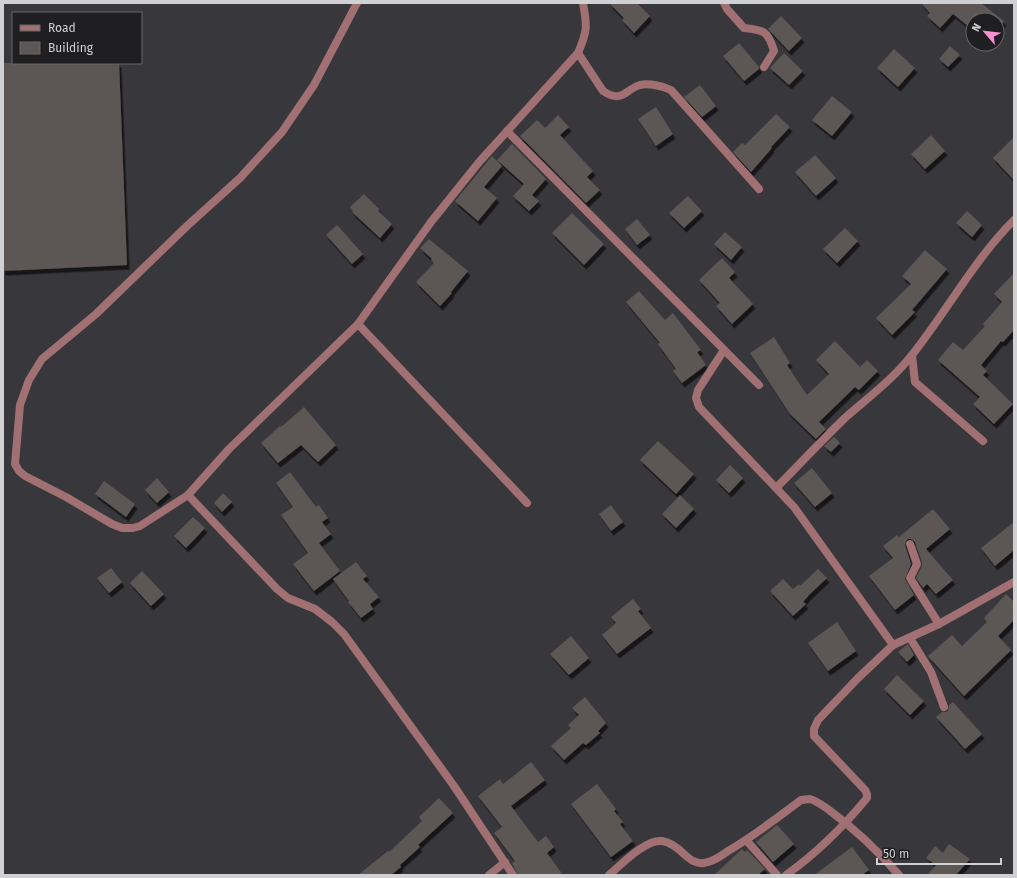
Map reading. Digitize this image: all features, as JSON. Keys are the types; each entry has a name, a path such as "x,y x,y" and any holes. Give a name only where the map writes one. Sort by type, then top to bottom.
{"street":[{"path":"357,3 314,85 282,132 240,178 187,226 96,314 42,359 29,380 20,405 15,464 19,471 112,524 122,528 134,528 140,526 188,496 235,444 358,324 431,222 506,131 578,53 584,40 587,26 582,3"},
{"path":"724,3 727,9 744,28 760,30 770,37 774,51 764,67"},
{"path":"578,53 603,91 608,94 623,96 642,85 656,86 671,90 759,189"},
{"path":"506,131 759,385"},
{"path":"776,488 846,418 894,375 912,355 968,276 1001,233 1014,220"},
{"path":"358,324 528,502"},
{"path":"724,350 698,390 696,398 699,407 794,507 894,645"},
{"path":"912,355 915,382 983,441"},
{"path":"188,496 277,589 288,598 315,609 332,622 344,634 454,786 513,875"},
{"path":"910,544 917,564 910,578 938,624"},
{"path":"786,875 808,859 847,823 867,798 865,790 814,736 814,729 818,720 894,645 938,624 1014,582"},
{"path":"910,638 931,672 944,707"},
{"path":"609,875 640,849 656,841 663,841 679,849 692,861 698,864 714,860 746,840 801,800 812,800 847,823 878,851 899,875"},
{"path":"746,840 777,875"},
{"path":"489,875 505,862"}],"building":[{"path":"609,3 637,3 650,16 634,33 622,20 624,18"},
{"path":"921,3 981,3 992,12 965,12 965,24 953,14 940,28 927,16 930,13"},
{"path":"781,16 802,38 789,51 768,29"},
{"path":"739,43 759,67 759,69 744,81 723,56"},
{"path":"950,46 960,55 948,67 939,59"},
{"path":"894,49 915,68 898,87 877,68"},
{"path":"784,53 803,71 789,85 770,68"},
{"path":"3,63 119,64 127,265 3,271"},
{"path":"700,85 716,106 702,117 684,97"},
{"path":"832,96 852,112 832,136 812,120"},
{"path":"656,107 673,134 656,146 638,119"},
{"path":"776,114 790,127 771,147 772,148 751,172 733,152 742,143 745,145"},
{"path":"558,115 569,127 560,135 593,171 587,177 600,190 586,203 520,136 537,120 545,128"},
{"path":"931,135 945,151 925,169 911,154"},
{"path":"1014,137 1014,180 993,158"},
{"path":"512,144 546,179 532,195 539,201 529,211 513,196 524,184 497,160"},
{"path":"815,155 836,178 816,196 795,172"},
{"path":"492,156 502,166 484,187 497,198 478,221 455,201"},
{"path":"364,194 379,209 378,211 392,224 380,238 352,212 353,211 350,207"},
{"path":"688,196 702,211 684,228 669,213"},
{"path":"967,211 982,225 972,237 956,223"},
{"path":"572,213 604,244 584,265 552,233"},
{"path":"637,219 650,235 637,245 625,229"},
{"path":"337,225 363,254 352,264 326,235"},
{"path":"845,228 858,241 837,263 823,249"},
{"path":"725,232 742,247 731,260 714,244"},
{"path":"429,239 468,271 451,292 452,293 440,306 416,282 434,263 431,260 432,259 420,248"},
{"path":"925,250 947,269 912,310 915,312 892,335 876,318 911,284 902,276"},
{"path":"722,258 735,272 729,278 753,304 732,324 716,306 720,303 699,280"},
{"path":"1014,273 1014,330 1003,342 1001,341 981,365 987,371 983,375 1013,404 994,424 973,404 980,397 938,360 953,342 963,350 985,326 983,324 1002,302 994,294"},
{"path":"639,291 665,320 673,313 701,350 697,352 706,365 682,383 673,371 676,369 658,344 660,343 626,302"},
{"path":"774,337 790,363 787,365 807,395 829,374 816,360 835,341 860,367 867,360 878,371 859,390 855,387 819,422 826,429 816,439 790,414 750,353"},
{"path":"304,407 336,445 318,462 301,445 278,463 261,443"},
{"path":"834,437 840,443 831,452 824,446"},
{"path":"658,441 694,474 676,494 640,460"},
{"path":"730,465 743,478 729,493 716,480"},
{"path":"812,468 832,493 815,507 794,483"},
{"path":"290,472 316,507 319,505 328,518 322,522 331,534 319,543 340,571 314,591 293,564 308,553 281,515 293,507 276,483"},
{"path":"157,478 169,492 157,503 145,490"},
{"path":"104,481 135,504 126,517 95,494"},
{"path":"223,493 232,502 222,512 214,503"},
{"path":"680,495 694,509 676,528 662,514"},
{"path":"611,505 623,522 611,531 599,514"},
{"path":"933,509 950,529 926,549 953,580 936,594 927,584 923,588 916,578 922,566 922,562 915,542 908,539 905,545 911,564 905,579 914,595 895,610 869,576 893,558 883,546 897,535 899,537"},
{"path":"193,517 205,528 186,548 174,536"},
{"path":"1014,522 1014,550 995,566 981,548"},
{"path":"356,562 367,576 363,579 379,597 370,604 373,609 361,618 348,602 349,601 333,579"},
{"path":"111,568 122,582 109,593 97,578"},
{"path":"818,569 827,578 809,595 803,602 806,604 793,616 770,591 783,579 793,589 799,584 800,586"},
{"path":"142,571 164,594 151,606 130,583"},
{"path":"1006,594 1014,602 1014,620 998,636 1011,650 964,696 928,656 952,635 962,646 987,622 984,618"},
{"path":"633,599 641,609 638,611 651,628 617,654 602,635 616,623 611,617"},
{"path":"837,622 856,651 828,671 808,643"},
{"path":"571,636 589,658 569,675 550,654"},
{"path":"908,644 914,655 907,662 898,652"},
{"path":"897,675 924,701 910,715 884,689"},
{"path":"585,697 606,723 598,731 600,733 586,745 583,743 564,760 551,746 571,728 568,725 579,715 572,708"},
{"path":"953,702 982,734 965,749 936,717 942,712 948,711 949,705"},
{"path":"531,762 545,780 511,806 538,842 546,836 554,847 547,853 563,875 518,875 512,863 515,861 494,833 502,827 478,796 500,779 503,784"},
{"path":"597,784 616,809 614,811 623,822 620,824 633,841 611,857 571,804"},
{"path":"439,798 453,813 418,845 420,847 400,865 401,867 391,875 358,875 388,851 389,852 422,821 419,817"},
{"path":"777,825 794,844 773,862 756,842"},
{"path":"949,844 970,859 956,875 927,875 936,865 926,858 935,846 943,853"},
{"path":"852,847 869,870 862,875 814,875"},
{"path":"742,849 745,852 747,850 765,869 758,875 714,875"}]}
